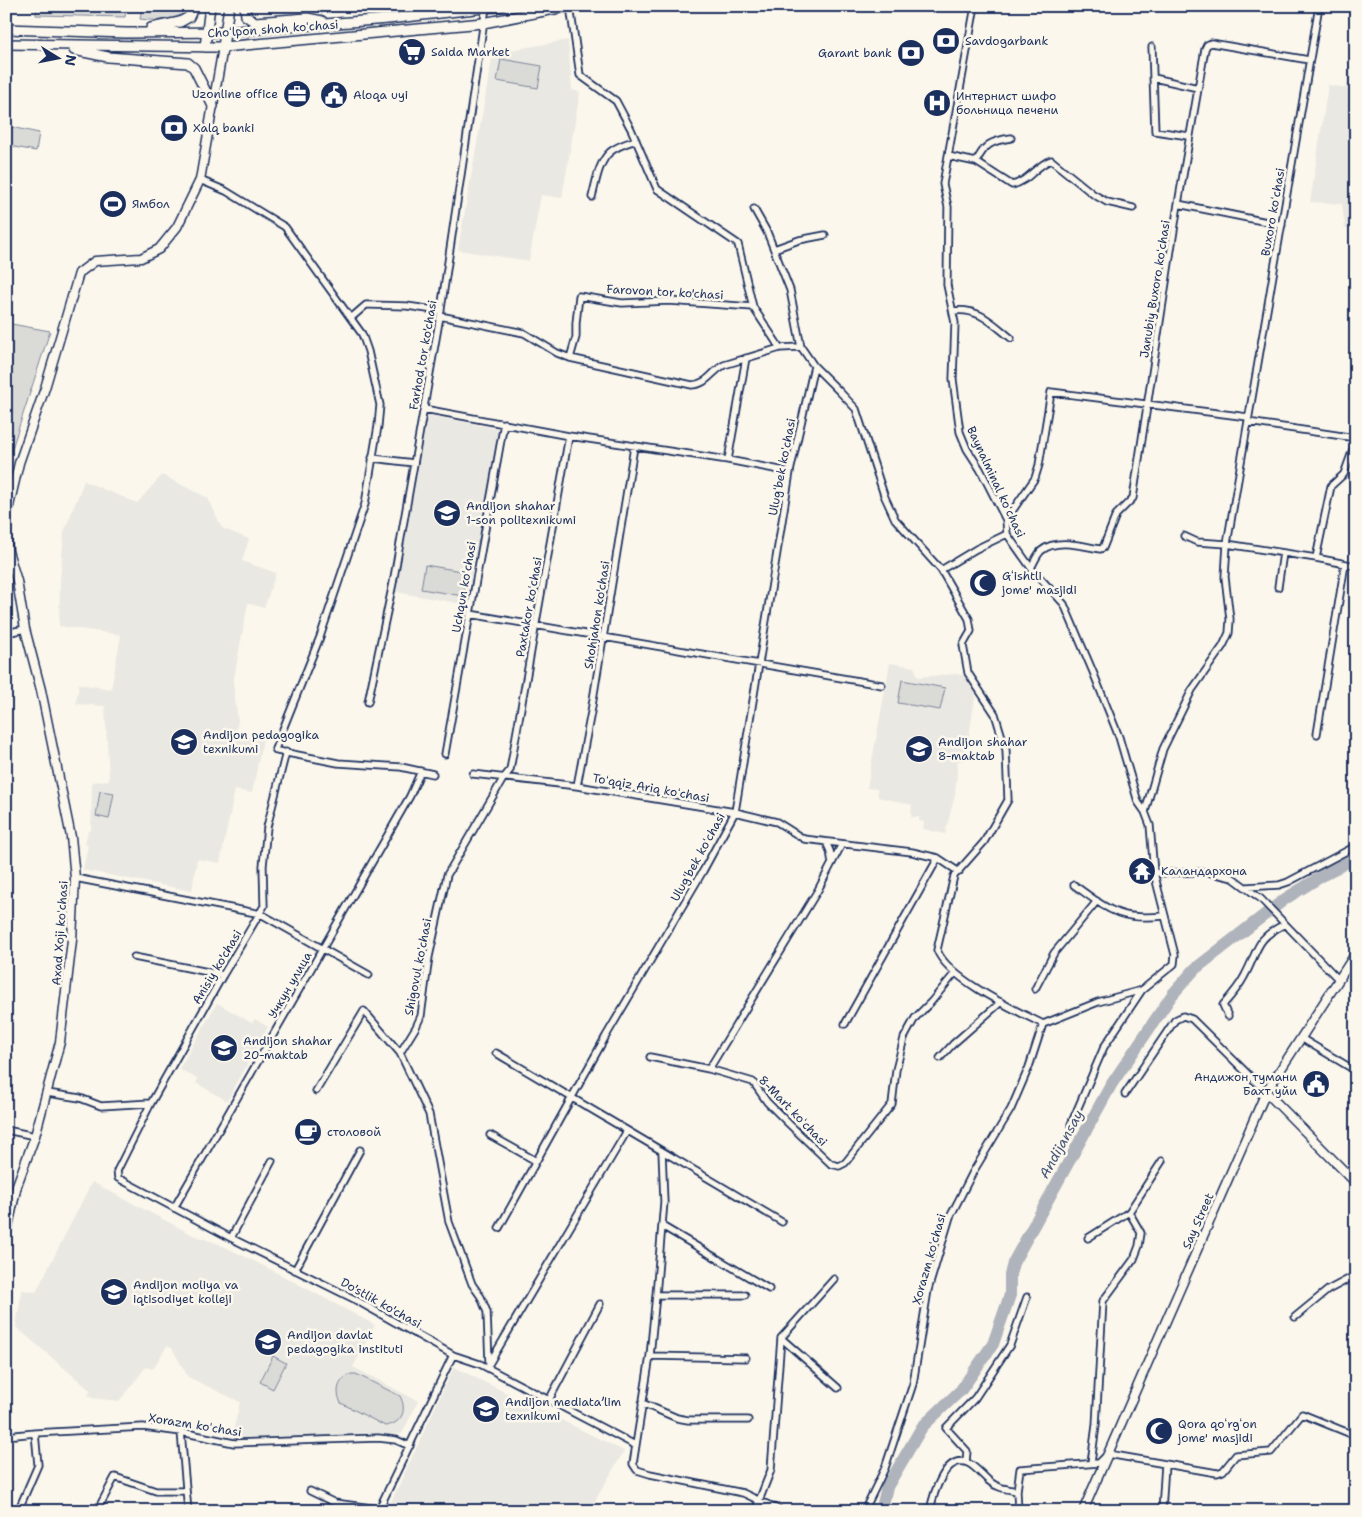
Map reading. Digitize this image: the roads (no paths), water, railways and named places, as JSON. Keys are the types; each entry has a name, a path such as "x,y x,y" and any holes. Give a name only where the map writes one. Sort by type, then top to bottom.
{"main road":[{"path":"126,33 180,22 189,18 194,6"},
{"path":"205,46 210,6"},
{"path":"223,47 229,6"},
{"path":"245,6 245,13 248,18 255,22 307,18 332,23"},
{"name":"Choʻlpon shoh koʻchasi","path":"6,29 126,33 224,32 501,6"},
{"name":"Choʻlpon shoh koʻchasi","path":"6,44 223,47 483,23 570,6"},
{"path":"206,32 223,47"},
{"path":"205,46 224,32"},
{"path":"55,46 108,56 188,63 194,68 213,106"}],"street":[{"path":"570,6 580,75 616,101 658,189 738,244 753,307 780,348"},
{"name":"Baynalminal koʻchasi","path":"975,6 942,184 948,207 947,285 955,323 953,380 960,432 967,449 980,469 1006,520 1007,534 1031,568 1064,604 1119,737 1138,802 1145,812 1150,825 1154,873 1175,955 1174,964 1142,990"},
{"name":"Buxoro koʻchasi","path":"1145,812 1163,749 1192,690 1223,646 1229,633 1230,619 1225,577 1227,544 1319,6"},
{"name":"Farhod tor ko'chasi","path":"368,702 393,583 441,313 486,8"},
{"name":"Janubiy Buxoro koʻchasi","path":"1031,568 1040,552 1048,546 1064,544 1103,548 1116,514 1133,498 1146,404 1204,49 1207,45 1211,44 1309,60"},
{"path":"6,519 19,463 45,388 79,273 95,260 141,258 159,249 177,227 200,180 223,47"},
{"path":"1152,47 1155,132 1190,136"},
{"path":"1154,78 1198,88"},
{"path":"976,162 983,148 998,140 1011,138"},
{"path":"592,197 598,172 609,153 636,140"},
{"path":"948,156 976,162 1012,185 1021,182 1045,162 1051,160 1093,194 1107,202 1133,208"},
{"path":"200,180 226,192 285,227 362,334 380,405 364,504 352,546 320,637 276,746 277,751 338,764 401,767 433,774"},
{"path":"1178,204 1282,225"},
{"path":"754,210 767,232 790,290 801,347 814,366 856,409 884,495 895,519 941,570 969,619 971,632 963,644 968,673 995,714 1006,750 1008,800 984,842 954,876 937,944 940,957 955,973 1001,1002 1043,1024 1098,1002 1142,990"},
{"path":"774,249 799,240 825,235"},
{"name":"Farovon tor ko'chasi","path":"570,358 576,337 576,314 579,296 622,302 669,301 753,307"},
{"path":"351,318 366,305 407,306 524,333 557,353 570,358 692,385 701,384 724,365 780,348 801,347"},
{"path":"953,311 963,310 984,316 1011,338"},
{"path":"728,460 746,358"},
{"name":"Ulugʻbek koʻchasi","path":"499,1228 571,1097 703,871 735,812 790,472 814,366"},
{"path":"1006,520 1035,478 1039,465 1051,392 1146,404 1356,439 1344,474 1331,486 1316,558"},
{"path":"424,409 569,436 728,460 790,472"},
{"name":"Uchqun koʻchasi","path":"445,754 504,423"},
{"name":"Paxtakor koʻchasi","path":"503,779 510,770 569,436"},
{"name":"Shohjahon ko'chasi","path":"577,786 591,712 634,447"},
{"path":"372,458 414,463"},
{"name":"Axad Xoji koʻchasi","path":"6,530 8,551 17,581 25,629 41,690 70,830 75,878 72,940 60,1042 35,1136 17,1185 6,1236"},
{"path":"941,570 976,549 1007,534"},
{"path":"1184,536 1197,542 1227,544 1356,566"},
{"path":"1278,587 1283,553"},
{"path":"1318,734 1345,564"},
{"path":"470,614 882,685"},
{"path":"6,633 25,629"},
{"name":"Anisiy ko'chasi","path":"118,1178 117,1172 151,1103 223,974 261,914 264,906 262,866 267,827 286,752"},
{"name":"Учкун улица","path":"174,1208 410,796 421,771"},
{"name":"Toʻqqiz Ariq koʻchasi","path":"473,774 503,779 577,786 735,812 777,822 802,839 912,852 938,858 959,872"},
{"name":"Shigovul koʻchasi","path":"400,1053 416,1027 420,1016 429,957 447,875 503,779"},
{"path":"826,842 832,863"},
{"path":"709,1069 818,890 842,844"},
{"path":"1246,887 1279,885 1288,882 1356,846"},
{"path":"845,1024 938,858"},
{"path":"1154,873 1208,872 1232,878 1261,899 1338,979"},
{"path":"75,878 261,914 369,975"},
{"path":"1074,885 1116,913 1132,918 1164,916"},
{"path":"1035,989 1054,954 1097,901"},
{"path":"1228,1016 1223,1005 1244,978 1261,940 1284,921"},
{"path":"134,957 223,974"},
{"name":"Say Street","path":"1083,1511 1266,1092 1354,957"},
{"name":"8-Mart koʻchasi","path":"650,1057 709,1069 753,1082 767,1102 789,1124 832,1164 839,1166 845,1163 892,1104 896,1070 904,1038 915,1018 955,973"},
{"path":"1071,1124 1104,1048 1142,990"},
{"path":"940,1058 953,1044 1001,1002"},
{"path":"316,1091 364,1011 400,1053 429,1114 449,1222 472,1284 481,1297 487,1312 487,1365"},
{"path":"1125,1094 1175,1020 1183,1016 1192,1019 1356,1183"},
{"name":"Xorazm koʻchasi","path":"864,1511 885,1468 913,1384 928,1290 950,1217 973,1172 1011,1109 1029,1067 1043,1024"},
{"path":"1301,1038 1356,1071"},
{"path":"496,1053 782,1222"},
{"path":"47,1093 80,1098 102,1106 151,1103"},
{"path":"6,1130 35,1136"},
{"path":"487,1365 627,1131"},
{"path":"490,1135 536,1161"},
{"path":"295,1270 360,1150"},
{"path":"662,1151 664,1202 656,1295 650,1356 632,1464 637,1470 743,1493 782,1511"},
{"path":"231,1238 272,1161"},
{"path":"1088,1238 1129,1212 1162,1161"},
{"name":"Do'stlik ko'chasi","path":"118,1178 231,1238 354,1299 453,1355 487,1365 635,1445"},
{"path":"1091,1463 1096,1425 1103,1301 1134,1259 1141,1233 1129,1212"},
{"path":"662,1226 769,1289"},
{"path":"1296,1317 1328,1290 1356,1275"},
{"path":"755,1511 771,1470 781,1338 834,1279"},
{"path":"656,1295 745,1295"},
{"path":"966,1462 967,1451 946,1428 975,1398 1010,1345 1028,1297"},
{"path":"549,1400 600,1304"},
{"path":"781,1338 838,1388"},
{"path":"310,1491 335,1503 379,1510 453,1355"},
{"path":"650,1356 746,1358"},
{"path":"642,1403 677,1418 688,1420 748,1420"},
{"path":"1018,1511 1017,1491 1020,1469 1024,1467 1099,1463 1108,1454 1217,1473 1222,1471 1236,1455 1271,1452 1302,1414 1356,1436"},
{"name":"Xorazm koʻchasi","path":"6,1436 143,1427 181,1432 234,1443 378,1438 396,1440 410,1446"},
{"path":"181,1432 188,1511"},
{"path":"18,1511 38,1466 34,1433"},
{"path":"930,1511 932,1498 945,1471 950,1465 960,1462 972,1465 990,1482 1001,1488 1017,1491"},
{"path":"1162,1511 1165,1464"},
{"path":"98,1511 114,1477 156,1491 186,1491"}],"waterway":[{"name":"Andijansay","path":"881,1511 887,1487 922,1427 961,1390 993,1344 1010,1295 1010,1275 1013,1263 1111,1085 1172,995 1195,969 1285,899 1330,871 1356,858"}],"place":[{"name":"Savdogarbank","path":"946,41"},
{"name":"Saida Market","path":"412,52"},
{"name":"Garant bank","path":"911,53"},
{"name":"Uzonline office","path":"297,94"},
{"name":"Aloqa uyi","path":"334,95"},
{"name":"Интернист шифо больница печени","path":"937,103"},
{"name":"Xalq banki","path":"174,128"},
{"name":"Ямбол","path":"113,204"},
{"name":"Andijon shahar 1-son politexnikumi","path":"447,513"},
{"name":"Gʻishtli jome' masjidi","path":"983,583"},
{"name":"Andijon pedagogika texnikumi","path":"184,742"},
{"name":"Andijon shahar 8-maktab","path":"919,749"},
{"name":"Каландархона","path":"1142,871"},
{"name":"Andijon shahar 20-maktab","path":"224,1048"},
{"name":"Андижон тумани Бахт уйи","path":"1316,1084"},
{"name":"столовой","path":"308,1132"},
{"name":"Andijon moliya va iqtisodiyet kolleji","path":"114,1292"},
{"name":"Andijon davlat pedagogika instituti","path":"268,1342"},
{"name":"Andijon mediataʼlim texnikumi","path":"486,1409"},
{"name":"Qora qoʻrgʻon jome' masjidi","path":"1159,1431"}]}
